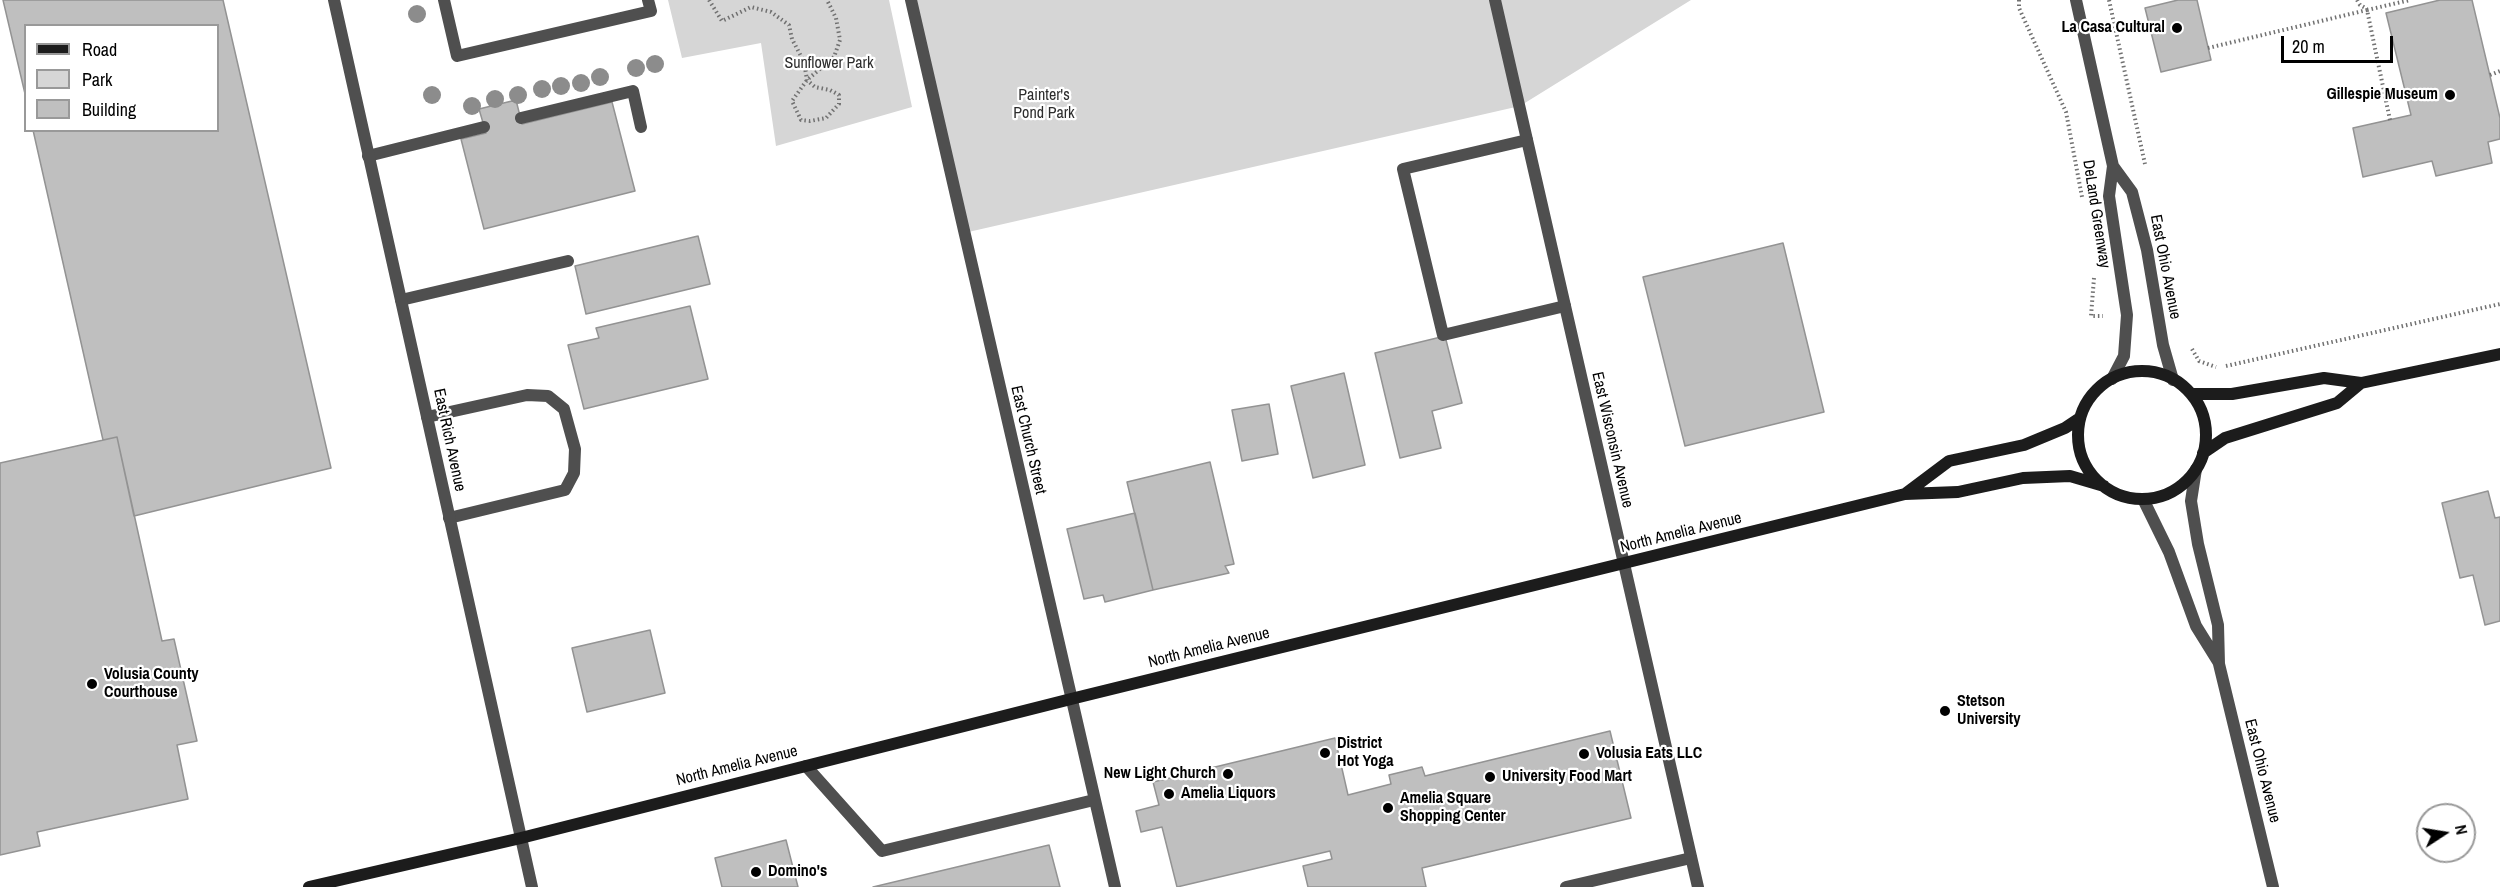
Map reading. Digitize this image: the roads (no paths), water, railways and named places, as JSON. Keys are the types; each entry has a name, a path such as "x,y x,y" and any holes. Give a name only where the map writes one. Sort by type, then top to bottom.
{"main road":[{"path":"2191,394 2232,394 2324,378 2361,383 2500,354"},
{"path":"2145,370 2167,375 2173,380 2184,386 2198,402 2205,422 2204,453 2196,469 2189,480 2172,492 2153,498 2132,499 2112,492 2096,480 2083,461 2078,440 2080,418 2089,398 2104,383 2124,373 2145,370"},
{"path":"2204,453 2224,438 2337,403 2361,383"},
{"name":"North Amelia Avenue","path":"1905,494 1949,461 2024,445 2065,428 2080,418"},
{"name":"North Amelia Avenue","path":"309,887 521,837 1905,494 1958,492 2023,478 2070,476 2104,486"}],"street":[{"name":"East Rich Avenue","path":"334,0 532,887"},
{"path":"444,0 457,56 651,11 648,0"},
{"name":"East Church Street","path":"911,0 1115,887"},
{"name":"East Wisconsin Avenue","path":"1496,0 1698,887"},
{"name":"East Ohio Avenue","path":"2076,0 2113,166 2109,196 2127,315 2124,356 2112,379"},
{"path":"521,118 633,91 641,127"},
{"path":"368,156 484,127"},
{"path":"1527,140 1403,169 1443,335 1565,306"},
{"name":"East Ohio Avenue","path":"2113,166 2132,192 2147,250 2163,345 2173,380"},
{"path":"401,300 568,261"},
{"path":"427,417 527,395 548,396 564,409 575,449 574,473 565,490 449,518"},
{"name":"East Ohio Avenue","path":"2196,469 2191,501 2198,544 2218,625 2219,664 2273,887"},
{"name":"East Ohio Avenue","path":"2143,499 2169,552 2196,626 2219,664"},
{"path":"806,766 882,851 1094,800"},
{"path":"1566,887 1691,858"}],"place":[{"name":"La Casa Cultural","path":"2177,28"},
{"name":"Gillespie Museum","path":"2450,95"},
{"name":"Volusia County Courthouse","path":"92,684"},
{"name":"Stetson University","path":"1945,711"},
{"name":"District Hot Yoga","path":"1325,753"},
{"name":"Volusia Eats LLC","path":"1584,754"},
{"name":"New Light Church","path":"1228,774"},
{"name":"University Food Mart","path":"1490,777"},
{"name":"Amelia Liquors","path":"1169,794"},
{"name":"Amelia Square Shopping Center","path":"1388,808"},
{"name":"Domino's","path":"756,872"}],"park label":[{"name":"Sunflower Park","path":"829,64"},
{"name":"Painter's Pond Park","path":"1044,105"}]}
